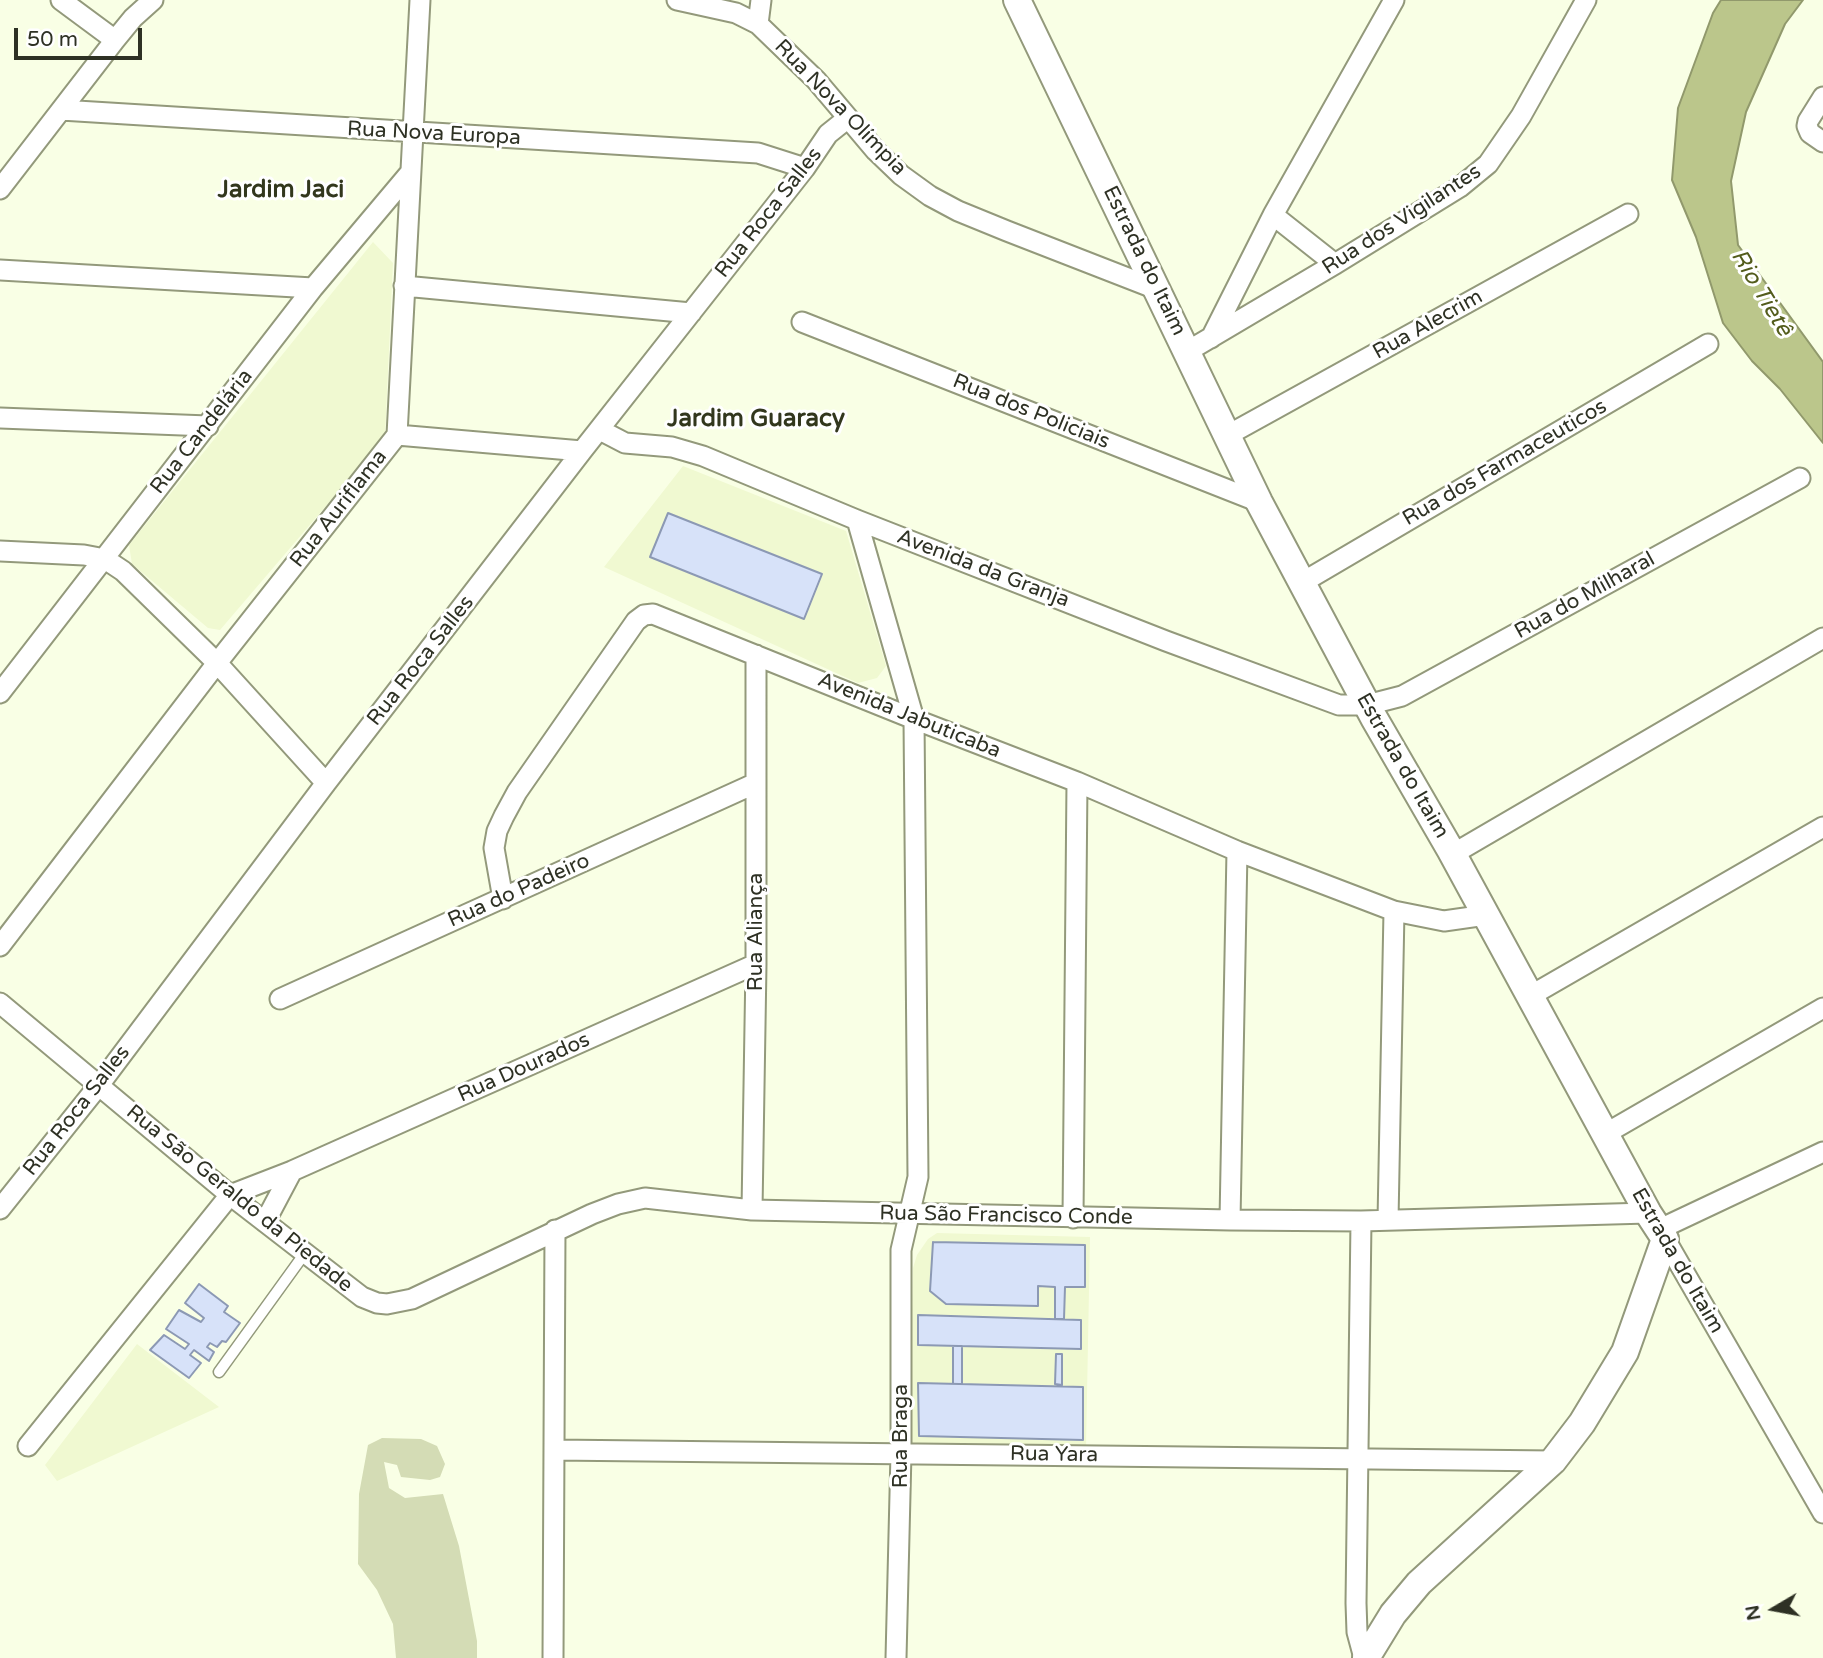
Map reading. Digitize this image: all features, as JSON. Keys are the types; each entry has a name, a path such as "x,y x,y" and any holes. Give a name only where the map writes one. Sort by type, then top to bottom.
{"street":[{"path":"61,0 115,40"},
{"path":"0,189 115,40 133,18 153,0"},
{"path":"397,435 420,0"},
{"name":"Rua Nova Olímpia","path":"677,0 736,13 758,24 816,80 876,151 901,175 930,196 958,211 1157,289"},
{"path":"758,24 761,0"},
{"name":"Estrada do Itaim","path":"1017,0 1157,289 1199,345 1228,435 1259,502 1367,705 1453,854 1605,1134 1823,1513"},
{"path":"1199,345 1394,0"},
{"name":"Rua dos Vigilantes","path":"1199,345 1460,187 1488,164 1521,116 1586,0"},
{"path":"1815,133 1823,97"},
{"name":"Rua Nova Europa","path":"61,110 758,153 805,168"},
{"name":"Rua Roca Salles","path":"0,1209 99,1085 326,783 805,168 828,134 848,118"},
{"name":"Rua Candelária","path":"0,694 313,288 409,174"},
{"name":"Rua Alecrim","path":"1228,435 1628,214"},
{"path":"1273,215 1335,264"},
{"path":"0,270 313,288"},
{"path":"404,286 691,313"},
{"name":"Rua dos Policiais","path":"802,321 1259,502"},
{"name":"Rua dos Farmaceuticos","path":"1303,582 1708,345"},
{"path":"0,418 208,426"},
{"name":"Avenida da Granja","path":"600,430 625,443 672,447 703,456 857,520 1166,641 1339,705 1367,705"},
{"name":"Rua Auriflama","path":"0,946 217,663 397,435 582,451"},
{"name":"Rua do Milharal","path":"1367,705 1402,696 1800,478"},
{"path":"857,520 914,719 918,1177 909,1215"},
{"path":"0,551 84,555 105,559 123,571 217,663 326,783"},
{"name":"Avenida Jabuticaba","path":"503,899 494,848 500,823 517,792 640,617 659,614 914,719 1077,782 1237,850 1394,911 1444,921 1486,915"},
{"path":"1453,854 1823,638"},
{"name":"Rua Aliança","path":"752,1210 756,964 756,655"},
{"path":"1073,1218 1077,782"},
{"name":"Rua do Padeiro","path":"280,999 756,783"},
{"path":"1530,996 1823,827"},
{"path":"1230,1220 1237,850"},
{"path":"1388,1220 1394,911"},
{"name":"Rua Dourados","path":"230,1195 292,1171 756,964"},
{"name":"Rua São Geraldo da Piedade","path":"0,1003 230,1195 362,1297 387,1304"},
{"path":"1605,1134 1823,1008"},
{"path":"1365,1658 1394,1614 1419,1583 1553,1461 1582,1423 1625,1352 1658,1227 1823,1152"},
{"path":"265,1222 292,1171"},
{"path":"28,1446 230,1195"},
{"name":"Rua São Francisco Conde","path":"387,1304 412,1298 555,1230 618,1204 645,1198 752,1210 909,1215 1388,1220 1658,1227"},
{"name":"Rua Braga","path":"896,1658 901,1453 901,1250 909,1215"},
{"path":"1361,1221 1360,1459 1356,1603 1357,1632 1365,1658"},
{"path":"553,1658 555,1230"},
{"name":"Rua Yara","path":"554,1450 1553,1461"}],"lane":[{"path":"219,1372 305,1253"}],"shaded area":[{"path":"373,242 393,263 385,437 220,630 208,628 132,564 129,545"},
{"path":"683,466 846,531 886,666 877,678 858,683 604,567"},
{"path":"937,1233 1090,1237 1086,1448 909,1443 913,1268 917,1255 928,1239"},
{"path":"137,1344 219,1407 57,1481 45,1465"},
{"path":"382,1438 421,1439 437,1446 445,1464 440,1477 430,1480 401,1477 397,1465 384,1462 389,1488 405,1498 443,1494 459,1546 477,1641 477,1658 396,1658 393,1624 377,1590 358,1564 359,1494 368,1445"}],"water":[{"name":"Rio Tietê","path":"1721,0 1803,0 1785,24 1746,112 1731,181 1738,245 1823,362 1823,443 1723,323 1696,237 1672,180 1678,108 1713,13"}],"building":[{"path":"668,513 822,574 804,619 650,557"},
{"path":"933,1242 1085,1245 1085,1287 1065,1287 1064,1319 1055,1319 1055,1287 1038,1286 1038,1306 946,1304 930,1291"},
{"path":"199,1284 228,1306 224,1312 240,1323 226,1342 222,1341 217,1347 210,1343 207,1347 214,1352 209,1361 194,1350 190,1355 201,1363 189,1378 150,1350 164,1335 185,1349 189,1344 166,1329 179,1310 201,1322 204,1318 185,1303"},
{"path":"918,1315 1081,1320 1081,1349 918,1345"},
{"path":"953,1346 962,1346 962,1384 953,1384"},
{"path":"1056,1354 1062,1354 1062,1385 1055,1384"},
{"path":"918,1383 1083,1387 1083,1440 919,1436"}],"district":[{"name":"Jardim Jaci","path":"281,191"},
{"name":"Jardim Guaracy","path":"756,420"}]}
